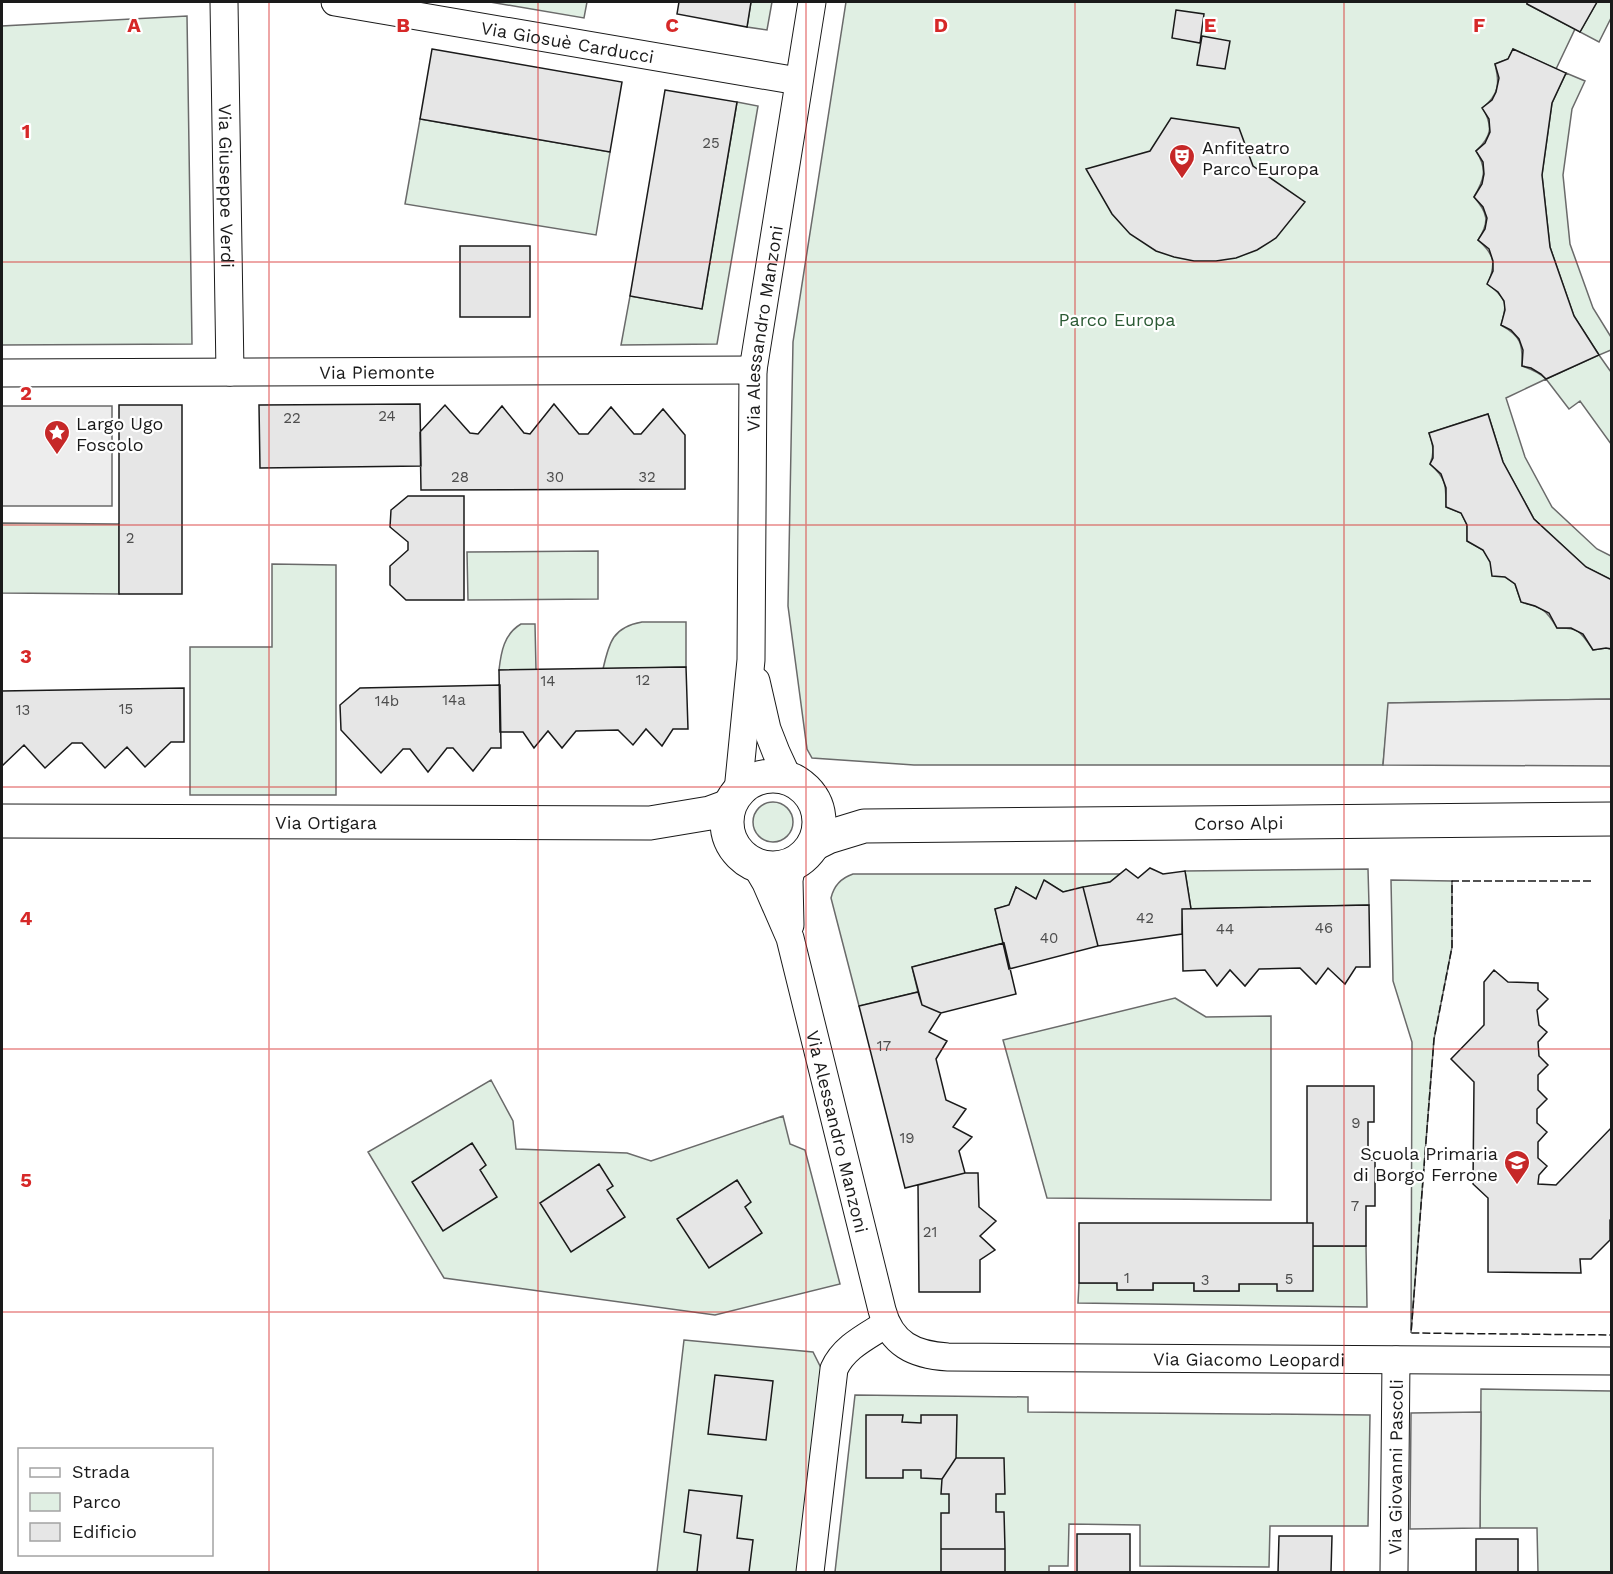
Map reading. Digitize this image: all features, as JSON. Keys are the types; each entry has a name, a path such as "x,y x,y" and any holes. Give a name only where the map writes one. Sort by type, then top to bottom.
{"street":[{"name":"Via Giuseppe Verdi","path":"224,2 230,372"},
{"name":"Via Giosuè Carducci","path":"335,2 798,81"},
{"name":"Via Alessandro Manzoni","path":"812,2 753,370 751,660 734,798 726,824 730,841 741,856 756,866 766,883 790,938 889,1330"},
{"name":"Via Piemonte","path":"2,373 753,370"},
{"name":"Via Alessandro Manzoni","path":"751,660 776,752 788,778 803,786 814,799 819,814 819,829 789,880 790,938"},
{"path":"734,798 753,780 770,775 788,778"},
{"name":"Via Ortigara","path":"650,823 710,813 734,798"},
{"name":"Corso Alpi","path":"814,799 840,818 864,826"},
{"name":"Corso Alpi","path":"803,854 828,837 864,826 1611,819"},
{"name":"Via Ortigara","path":"2,821 650,823 691,829 730,841"},
{"path":"756,866 774,868 803,854"},
{"path":"810,1572 834,1370 841,1355 849,1348 889,1330"},
{"name":"Via Giacomo Leopardi","path":"889,1330 902,1343 920,1353 948,1357 1611,1361"},
{"name":"Via Giovanni Pascoli","path":"1394,1572 1396,1360"}],"green space":[{"path":"490,2 587,2 584,18"},
{"path":"751,2 772,2 767,30 747,27"},
{"name":"Parco Europa","path":"846,2 1527,2 1575,29 1556,69 1513,49 1508,59 1495,64 1498,83 1492,98 1483,108 1489,131 1485,141 1476,151 1482,163 1483,174 1474,197 1486,218 1478,240 1491,255 1493,265 1488,284 1499,294 1505,306 1501,325 1517,337 1521,346 1522,366 1541,374 1546,379 1506,398 1525,457 1552,507 1597,549 1611,556 1611,580 1586,567 1534,519 1503,462 1488,414 1429,433 1433,449 1430,464 1443,479 1446,507 1461,513 1467,525 1467,541 1483,550 1505,577 1515,584 1521,602 1543,610 1557,628 1570,628 1579,632 1593,650 1611,649 1611,699 1389,703 1383,765 914,765 812,758 807,749 788,606 793,342"},
{"path":"1597,2 1611,2 1611,18 1599,42 1580,32"},
{"path":"187,16 192,344 2,345 2,26"},
{"path":"1566,73 1585,81 1572,109 1563,175 1570,244 1593,308 1611,337 1611,350 1599,355 1574,316 1550,247 1542,175 1552,103"},
{"path":"737,102 758,106 717,344 621,345 630,296 702,309"},
{"path":"420,119 610,152 596,235 405,204"},
{"path":"1599,355 1611,372 1611,444 1580,401 1569,409 1546,379"},
{"path":"2,523 119,524 119,594 2,593"},
{"path":"598,551 598,599 468,600 467,552"},
{"path":"272,564 336,565 336,795 190,795 190,647 272,647"},
{"path":"686,622 686,667 603,669 610,644 618,632 632,624"},
{"path":"521,624 535,624 536,670 499,670 502,650 507,638"},
{"path":"773,802 787,808 793,822 787,836 773,842 759,836 753,822 759,808"},
{"path":"1368,869 1369,905 1191,909 1185,871"},
{"path":"853,874 1120,874 1110,882 1063,892 1045,881 1036,899 1016,887 1009,905 995,909 1004,943 912,967 918,992 859,1006 831,898 839,883"},
{"path":"1391,880 1452,881 1452,947 1434,1039 1411,1333 1412,1042 1393,981"},
{"path":"1175,998 1206,1017 1271,1016 1271,1200 1047,1198 1003,1040"},
{"path":"491,1080 513,1121 516,1149 627,1153 651,1161 783,1116 790,1144 805,1150 840,1284 715,1315 444,1278 368,1152"},
{"path":"1313,1246 1366,1246 1367,1307 1078,1303 1079,1283 1117,1283 1118,1290 1153,1290 1153,1283 1194,1283 1194,1291 1239,1291 1239,1284"},
{"path":"684,1340 813,1352 821,1368 797,1572 657,1572"},
{"path":"1481,1389 1611,1391 1611,1572 1538,1572 1537,1528 1480,1528"},
{"path":"855,1395 1028,1397 1028,1412 1370,1415 1368,1526 1270,1526 1269,1567 1140,1566 1140,1525 1069,1524 1068,1566 1049,1566 1049,1572 835,1572"}],"shaded area":[{"name":"Largo Ugo Foscolo","path":"2,406 112,406 112,506 2,506"},
{"path":"1611,699 1611,766 1383,765 1388,703"},
{"path":"1481,1412 1480,1528 1410,1529 1411,1413"}],"building":[{"path":"679,2 751,2 747,27 677,14"},
{"path":"1527,2 1597,2 1580,32"},
{"path":"1176,10 1204,14 1200,43 1172,38"},
{"path":"1202,36 1230,41 1225,69 1197,65"},
{"path":"432,49 622,82 610,152 420,119"},
{"path":"1513,49 1566,73 1552,103 1542,175 1550,247 1574,316 1599,355 1546,379 1531,368 1522,366 1523,350 1519,339 1511,330 1501,325 1505,310 1504,301 1498,292 1487,284 1493,271 1493,261 1489,249 1478,240 1485,229 1487,218 1483,207 1474,197 1482,184 1484,174 1483,162 1476,151 1485,143 1490,132 1489,119 1482,108 1492,100 1496,92 1499,78 1495,64 1508,59"},
{"path":"665,90 737,102 702,309 630,296"},
{"name":"Anfiteatro Parco Europa","path":"1171,118 1239,128 1253,166 1305,202 1276,238 1257,250 1236,258 1194,261 1156,251 1130,234 1112,214 1086,169 1150,151"},
{"path":"460,246 530,246 530,317 460,317"},
{"path":"420,404 421,466 260,468 259,405"},
{"path":"554,404 579,434 588,434 611,407 634,434 641,434 663,409 685,435 685,489 421,490 420,432 445,405 470,433 478,434 502,406 524,433 530,434"},
{"path":"119,405 182,405 182,594 119,594"},
{"path":"1488,414 1503,462 1534,519 1586,567 1612,580 1612,649 1593,650 1583,634 1571,628 1557,628 1549,613 1521,602 1515,584 1505,577 1492,576 1490,562 1483,550 1467,541 1467,525 1461,513 1446,507 1446,488 1441,474 1430,464 1433,458 1433,446 1429,433"},
{"path":"408,496 464,496 464,600 406,600 390,585 390,566 408,550 408,542 390,527 391,510"},
{"path":"686,667 688,729 673,729 662,746 646,729 633,745 618,730 576,731 562,748 548,731 534,748 523,732 500,732 499,670"},
{"path":"500,685 501,748 491,748 473,771 453,748 447,748 428,772 410,749 403,749 381,773 341,730 340,705 360,688"},
{"path":"184,688 184,742 171,742 145,767 127,747 105,768 82,743 72,743 45,768 24,745 2,766 2,691"},
{"path":"1150,868 1163,874 1185,871 1191,909 1182,909 1182,934 1098,946 1083,887 1110,882 1126,869 1138,878"},
{"path":"1044,880 1063,892 1083,887 1098,946 1009,969 995,909 1009,905 1016,887 1036,899"},
{"path":"1369,905 1370,967 1356,967 1345,984 1328,968 1316,984 1300,968 1259,969 1245,986 1230,970 1217,986 1205,970 1183,971 1182,909"},
{"path":"1004,943 1016,994 941,1013 922,1005 912,967"},
{"path":"1494,970 1508,982 1538,983 1538,990 1548,999 1537,1010 1539,1025 1547,1032 1538,1042 1539,1056 1548,1065 1538,1075 1538,1090 1547,1099 1537,1109 1537,1123 1547,1132 1538,1142 1538,1158 1547,1166 1539,1175 1538,1184 1556,1185 1612,1127 1610,1240 1591,1259 1580,1259 1581,1273 1488,1272 1488,1198 1473,1184 1474,1082 1451,1059 1484,1025 1484,982"},
{"path":"918,992 922,1005 941,1013 929,1032 947,1041 936,1059 946,1100 966,1109 953,1127 972,1137 959,1151 965,1173 905,1188 859,1006"},
{"path":"1307,1086 1374,1086 1374,1122 1368,1122 1368,1160 1375,1160 1375,1206 1366,1206 1366,1246 1313,1246 1313,1223 1307,1223"},
{"path":"472,1143 486,1165 480,1170 497,1197 443,1231 412,1182"},
{"path":"599,1164 613,1186 607,1190 625,1217 571,1252 540,1203"},
{"path":"965,1173 978,1173 979,1207 996,1221 980,1236 995,1250 980,1260 980,1292 919,1292 918,1185"},
{"path":"737,1180 751,1202 745,1207 762,1233 709,1268 677,1219"},
{"path":"1079,1223 1313,1223 1313,1291 1277,1291 1277,1284 1239,1284 1239,1291 1194,1291 1194,1283 1153,1283 1153,1290 1117,1290 1117,1283 1079,1283"},
{"path":"715,1375 773,1381 766,1440 708,1434"},
{"path":"866,1415 903,1415 902,1422 921,1423 921,1415 957,1415 956,1458 942,1479 921,1478 921,1470 903,1470 903,1478 866,1478"},
{"path":"956,1458 1004,1458 1005,1494 996,1494 996,1512 1004,1512 1005,1549 941,1549 941,1513 949,1513 949,1494 941,1494 942,1479"},
{"path":"689,1490 742,1496 737,1538 753,1540 749,1572 697,1572 701,1535 684,1532"},
{"path":"1077,1534 1130,1534 1130,1572 1077,1572"},
{"path":"1279,1536 1332,1536 1331,1572 1278,1572"},
{"path":"1476,1539 1518,1539 1518,1572 1476,1572"},
{"path":"941,1549 1005,1549 1005,1572 941,1572"}],"fence":[{"path":"1591,881 1452,881 1452,947 1434,1039 1411,1333 1612,1335"}],"place":[{"name":"Anfiteatro Parco Europa","path":"1182,180"},
{"name":"Largo Ugo Foscolo","path":"57,456"},
{"name":"Scuola Primaria di Borgo Ferrone","path":"1517,1186"}]}
